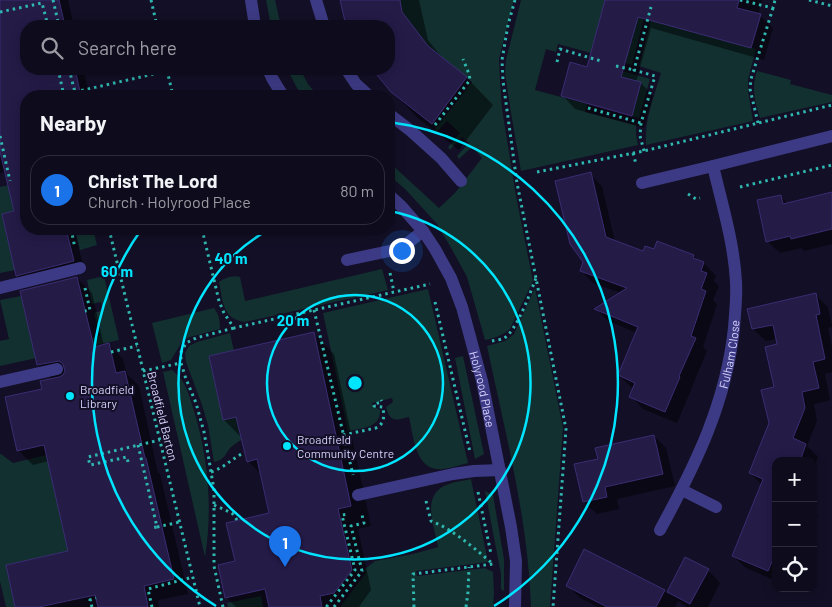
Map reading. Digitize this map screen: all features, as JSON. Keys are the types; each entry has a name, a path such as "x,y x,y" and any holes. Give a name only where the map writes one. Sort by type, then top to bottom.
{"street":[{"path":"251,0 254,20"},
{"path":"316,0 322,20"},
{"path":"271,75 279,90"},
{"path":"350,75 362,90"},
{"path":"395,119 441,158 461,181"},
{"path":"642,183 832,136"},
{"name":"Fulham Close","path":"660,530 682,490 705,440 721,393 731,350 736,282 732,249 713,166"},
{"name":"Holyrood Place","path":"395,200 423,231 435,249 451,278 462,307 482,381 511,527 516,561 515,607"},
{"path":"347,260 394,250 404,246 423,231"},
{"path":"0,288 80,268"},
{"path":"0,382 57,369"},
{"path":"358,495 474,471 500,470"},
{"path":"682,490 716,507"}],"path":[{"path":"53,0 58,20"},
{"path":"151,0 156,20"},
{"path":"515,0 508,25 502,60 502,81 517,183 566,429 553,607"},
{"path":"740,0 773,8"},
{"path":"758,123 750,89 751,79 775,0"},
{"path":"809,0 832,6"},
{"path":"0,12 42,3 46,20"},
{"path":"634,70 651,7"},
{"path":"556,62 560,49 601,61"},
{"path":"422,141 470,80 463,59"},
{"path":"616,66 655,76 641,123 640,136 644,151"},
{"path":"59,75 63,90"},
{"path":"71,75 75,90"},
{"path":"91,90 148,75"},
{"path":"168,75 171,90"},
{"path":"537,172 644,151 832,105"},
{"path":"588,108 641,123"},
{"path":"0,136 10,181"},
{"name":"Broadfield Barton","path":"111,235 200,607"},
{"path":"203,235 219,301 234,328"},
{"path":"427,275 432,290"},
{"path":"473,347 504,338 512,331 536,277"},
{"path":"223,607 214,566 214,505 211,472 204,432 196,403 181,363 181,352 186,343 196,338 234,328 430,284"},
{"path":"434,295 474,471 494,570"},
{"path":"314,310 364,523 351,526 362,571 334,607"},
{"path":"111,352 137,346"},
{"path":"143,371 181,363"},
{"path":"343,435 380,426 384,417 383,408 374,406 374,404 382,402 381,400"},
{"path":"128,462 127,457 90,465 88,457 160,440"},
{"path":"138,445 157,527"},
{"path":"211,472 224,467 237,456 244,453"},
{"path":"422,481 430,521 444,526 493,564"},
{"path":"214,505 232,513 237,520"},
{"path":"327,607 355,570 342,515 345,514"},
{"path":"152,528 180,522"},
{"path":"414,607 412,574 493,564"},
{"path":"466,607 469,567"},
{"path":"152,607 148,589 193,577"},
{"path":"92,607 90,600 96,598"}],"green space":[{"path":"266,0 275,0 280,20 270,20"},
{"path":"400,0 514,0 499,59 500,80 502,109 516,196 533,281 510,329 502,335 485,340 467,277 454,253 437,224 395,180 395,168 439,208 455,193 482,158 472,147 459,159 457,156 469,143 462,137 450,150 448,147 460,133 447,121 435,134 433,132 472,82 428,46 402,12"},
{"path":"521,0 605,0 591,53 558,44 556,52 546,49 535,90 587,104 585,112 636,125 638,145 521,171 505,73 506,60"},
{"path":"641,5 647,6 632,65 625,63"},
{"path":"651,20 756,49 748,79 753,121 646,145 648,118 661,73 639,66"},
{"path":"615,69 650,79 639,118 632,116 641,82 614,75"},
{"path":"757,71 791,80 790,84 832,95 832,102 760,118 754,89"},
{"path":"290,75 303,75 313,90 299,90"},
{"path":"20,182 20,210 2,214 15,270 0,273 0,187"},
{"path":"76,235 94,235 97,245 80,250"},
{"path":"382,269 388,290 245,322 237,320 228,313 223,302 219,282 229,277 240,277 245,301"},
{"path":"104,276 119,340 0,366 0,341 9,339 0,300 21,296 34,351 100,336 94,313 103,310 101,302 92,304 87,280"},
{"path":"535,288 563,428 550,607 531,607 521,508 487,346 505,341 514,334"},
{"path":"428,289 468,463 441,469 430,467 420,456 416,449 409,417 394,419 389,416 386,407 393,402 392,398 372,403 373,406 380,410 374,424 365,428 348,431 323,313"},
{"path":"214,308 219,318 220,329 183,340 171,360 162,363 152,323"},
{"path":"230,333 234,351 209,356 223,420 236,417 241,440 230,448 222,459 214,462 208,425 186,362 185,353 189,346 197,342"},
{"path":"463,356 484,454 475,459 455,358"},
{"path":"172,370 182,380 188,392 203,446 209,502 205,557 163,372"},
{"path":"137,424 142,441 82,455 52,478 68,551 6,565 15,607 6,607 0,581 0,454 13,463 80,447"},
{"path":"471,479 488,562 416,571 417,576 485,568 493,572 493,607 340,607 366,573 365,569 375,561 438,547 431,514 433,498 437,491 444,486"},
{"path":"485,491 493,495 504,559 504,591 501,589 501,574"},
{"path":"261,596 263,607 228,607 227,603"}],"building":[{"path":"0,0 59,0 64,20 20,20 20,75 76,75 80,90 20,90 20,235 68,235 74,261 16,276 2,214 14,211 0,152"},
{"path":"340,0 400,0 402,12 428,46 467,77 432,124 395,95 395,90 389,90 377,75 395,75 395,20 345,20"},
{"path":"605,0 739,0 737,8 761,14 751,48 638,17 621,77 641,82 632,116 561,96 570,62 587,67"},
{"path":"591,172 606,237 643,251 645,246 654,249 657,241 694,255 693,258 704,262 701,271 707,273 701,289 706,291 691,336 696,338 665,412 629,397 635,383 618,375 638,327 594,309 627,288 580,271 583,262 570,244 555,181"},
{"path":"832,192 832,229 791,239 790,236 766,242 757,200 781,195 783,204"},
{"path":"77,277 94,347 109,343 116,373 125,371 174,579 144,586 148,607 98,607 95,595 39,607 15,607 6,565 68,551 44,445 17,451 5,397 42,389 40,381 59,377 65,371 63,364 59,361 37,365 20,291"},
{"path":"816,293 820,314 816,315 825,359 813,362 819,388 802,392 805,408 793,438 806,444 801,457 772,457 772,562 768,571 732,556 763,479 749,473 769,423 761,390 774,387 765,347 777,344 773,325 752,329 747,309"},
{"name":"Broadfield Community Centre","path":"314,332 351,506 338,509 352,570 334,593 320,596 322,607 269,607 265,589 225,598 218,565 235,561 226,523 269,513 257,459 247,462 236,417 223,420 209,356"},
{"path":"654,435 663,474 605,487 607,497 583,502 574,464 598,459 595,448"},
{"path":"584,549 665,590 656,607 607,607 566,586"},
{"path":"685,557 709,569 690,604 667,592"}],"place":[{"name":"Broadfield Library","path":"70,396"},
{"name":"Broadfield Community Centre","path":"287,446"},
{"name":"Christ The Lord","path":"285,567"}]}
